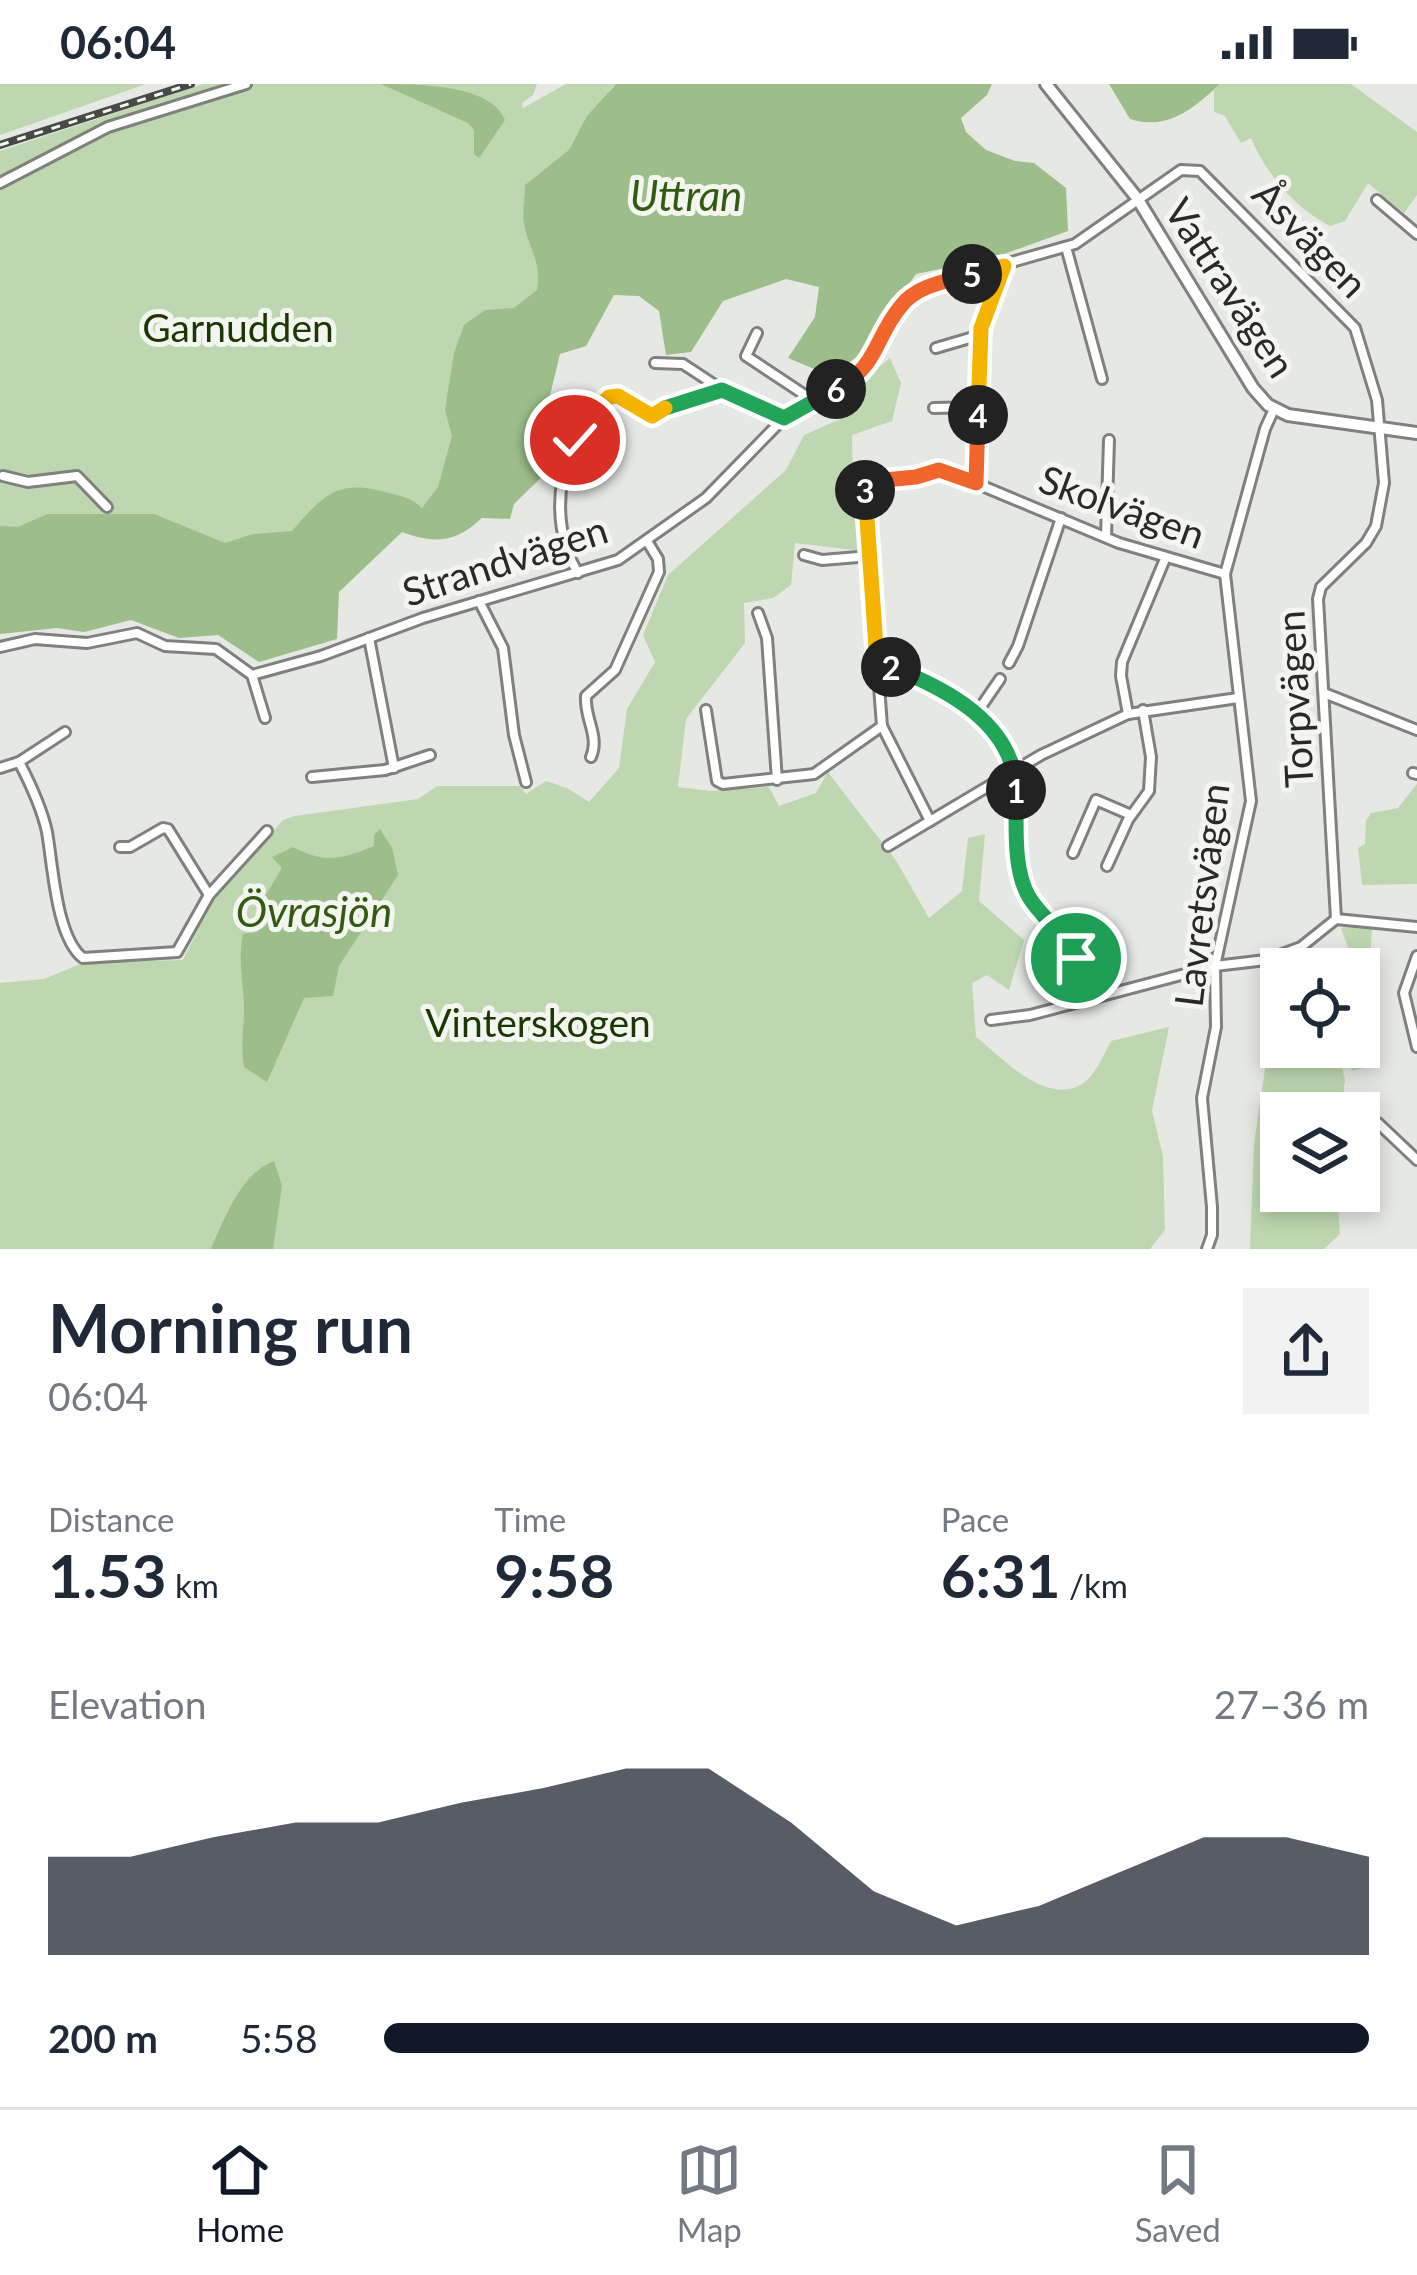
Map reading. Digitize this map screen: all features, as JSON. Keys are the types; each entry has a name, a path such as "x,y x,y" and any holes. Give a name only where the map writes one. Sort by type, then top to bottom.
{"street":[{"path":"0,183 108,127 246,84"},
{"name":"Vattravägen","path":"1046,84 1137,198 1253,388 1274,410 1417,433"},
{"name":"Åsvägen","path":"1137,198 1181,170 1200,171 1355,328 1377,400 1380,428"},
{"name":"Strandvägen","path":"252,675 617,560 706,498 784,418 856,377 871,362 900,306 912,295 941,282 1066,247 1137,198"},
{"path":"1377,200 1417,234"},
{"path":"1066,247 1102,379"},
{"path":"976,483 980,335 1004,266"},
{"path":"757,333 746,356 814,401"},
{"path":"936,348 980,335"},
{"path":"655,363 682,364 722,390 784,418"},
{"path":"578,573 564,551 560,494 568,456 590,415 614,396 652,416 678,401 722,390"},
{"path":"934,408 979,407"},
{"name":"Lavretsvägen","path":"1207,1249 1212,1235 1202,1098 1216,1027 1215,966 1250,801 1225,574 1264,429 1274,410"},
{"name":"Torpvägen","path":"1336,919 1318,594 1370,539 1376,526 1384,483 1380,428"},
{"path":"1106,537 1109,440"},
{"name":"Skolvägen","path":"869,556 865,489 874,481 939,470 1165,559 1225,574"},
{"path":"3,476 28,482 77,476 107,507"},
{"path":"1009,663 1060,518"},
{"path":"591,757 596,741 586,696 615,670 659,572 658,559 647,542"},
{"path":"803,555 822,560 869,556 882,725 930,821"},
{"path":"1128,714 1122,662 1165,559"},
{"path":"479,601 503,648 514,735 526,782"},
{"path":"758,613 768,646 777,781"},
{"path":"0,647 35,639 87,643 137,633 165,646 216,649 252,675 265,718"},
{"path":"369,638 394,768"},
{"path":"877,662 952,694 991,729 1016,770 1024,884 1030,898 1067,937 1091,998"},
{"path":"976,714 1000,680"},
{"path":"1324,693 1417,730"},
{"path":"888,846 1016,770 1128,714 1238,698"},
{"path":"706,710 717,781 777,781 814,774 882,725"},
{"path":"1107,866 1131,815 1149,791 1151,769 1143,710"},
{"path":"0,768 19,762 65,732"},
{"path":"312,777 394,768 430,755"},
{"path":"19,762 46,828 59,906 75,951 83,958 177,952 209,896 267,831"},
{"path":"1073,854 1096,800 1131,815"},
{"path":"120,847 130,847 163,827 209,896"},
{"path":"991,1020 1030,1015 1215,966 1288,953 1336,919 1417,928"},
{"path":"1417,956 1404,993 1417,1047"},
{"path":"1380,1125 1417,1160"}],"green space":[{"path":"0,84 146,84 0,135"},
{"name":"Garnudden","path":"203,84 537,84 523,108 566,84 616,84 609,90 565,319 458,516 0,584 0,151"},
{"path":"1220,84 1351,84 1417,132 1417,195 1404,213 1368,183 1345,221 1330,226 1283,189 1251,138 1241,143 1225,116 1214,112 1214,90"},
{"name":"Vinterskogen","path":"890,358 901,383 892,421 852,435 853,493 863,551 795,543 791,585 773,598 744,603 745,643 686,719 678,787 710,791 769,787 779,806 816,793 828,772 897,862 929,918 962,891 968,838 985,834 979,901 1024,940 1009,990 987,975 972,983 976,1037 1026,1078 1071,1089 1089,1078 1111,1041 1169,1027 1152,1111 1163,1156 1165,1230 1150,1249 0,1249 0,983 44,979 83,963 183,960 211,903 283,820 295,816 418,799 437,786 520,786 526,794 546,781 589,802 619,768 627,709 655,662 643,635 668,575 786,470 804,435 847,416 845,396"},
{"path":"1417,784 1417,884 1362,885 1358,848 1365,844 1366,821 1371,813 1398,808"},
{"path":"1372,927 1371,948 1348,948 1341,928"},
{"path":"1265,1068 1342,1068 1345,1080 1344,1092 1262,1092"},
{"path":"1260,1103 1260,1212 1338,1212 1340,1234 1324,1249 1250,1249"}],"water":[{"path":"381,84 469,93 497,108 505,120 479,158 474,154 474,130 468,123"},
{"name":"Uttran","path":"616,84 992,84 987,95 961,118 966,132 986,150 1034,163 1066,188 1068,231 990,259 916,274 859,355 831,376 788,358 815,317 819,287 786,279 723,301 691,352 666,355 659,311 639,296 614,295 586,346 560,354 547,408 551,468 514,504 510,519 482,518 444,539 402,532 339,592 337,639 259,662 218,635 179,638 131,620 84,632 57,628 0,634 0,526 18,527 47,514 154,514 225,543 253,534 292,531 313,507 344,489 394,494 422,508 438,487 452,436 445,410 454,353 464,325 485,310 514,308 537,290 536,264 523,219 525,185 569,150 587,116"},
{"path":"1109,84 1220,84 1168,120 1143,122 1130,119"},
{"name":"Övrasjön","path":"380,829 392,848 398,875 339,966 333,996 304,998 267,1082 244,1067 241,955 243,934 258,932 258,908 282,868 272,857 293,847 324,858 353,854 374,846 374,835"},
{"path":"274,1161 282,1186 273,1249 211,1249 243,1186"}],"railway":[{"path":"0,145 191,84"}],"route":[{"path":"575,440 599,404 614,396 652,416 678,401 722,390 784,418 856,377 871,362 900,306 912,295 941,282 1004,266 980,335 976,483 939,470 874,481 865,489 877,662 956,696 991,729 1016,770 1024,884 1030,898 1067,937 1076,958"}]}
